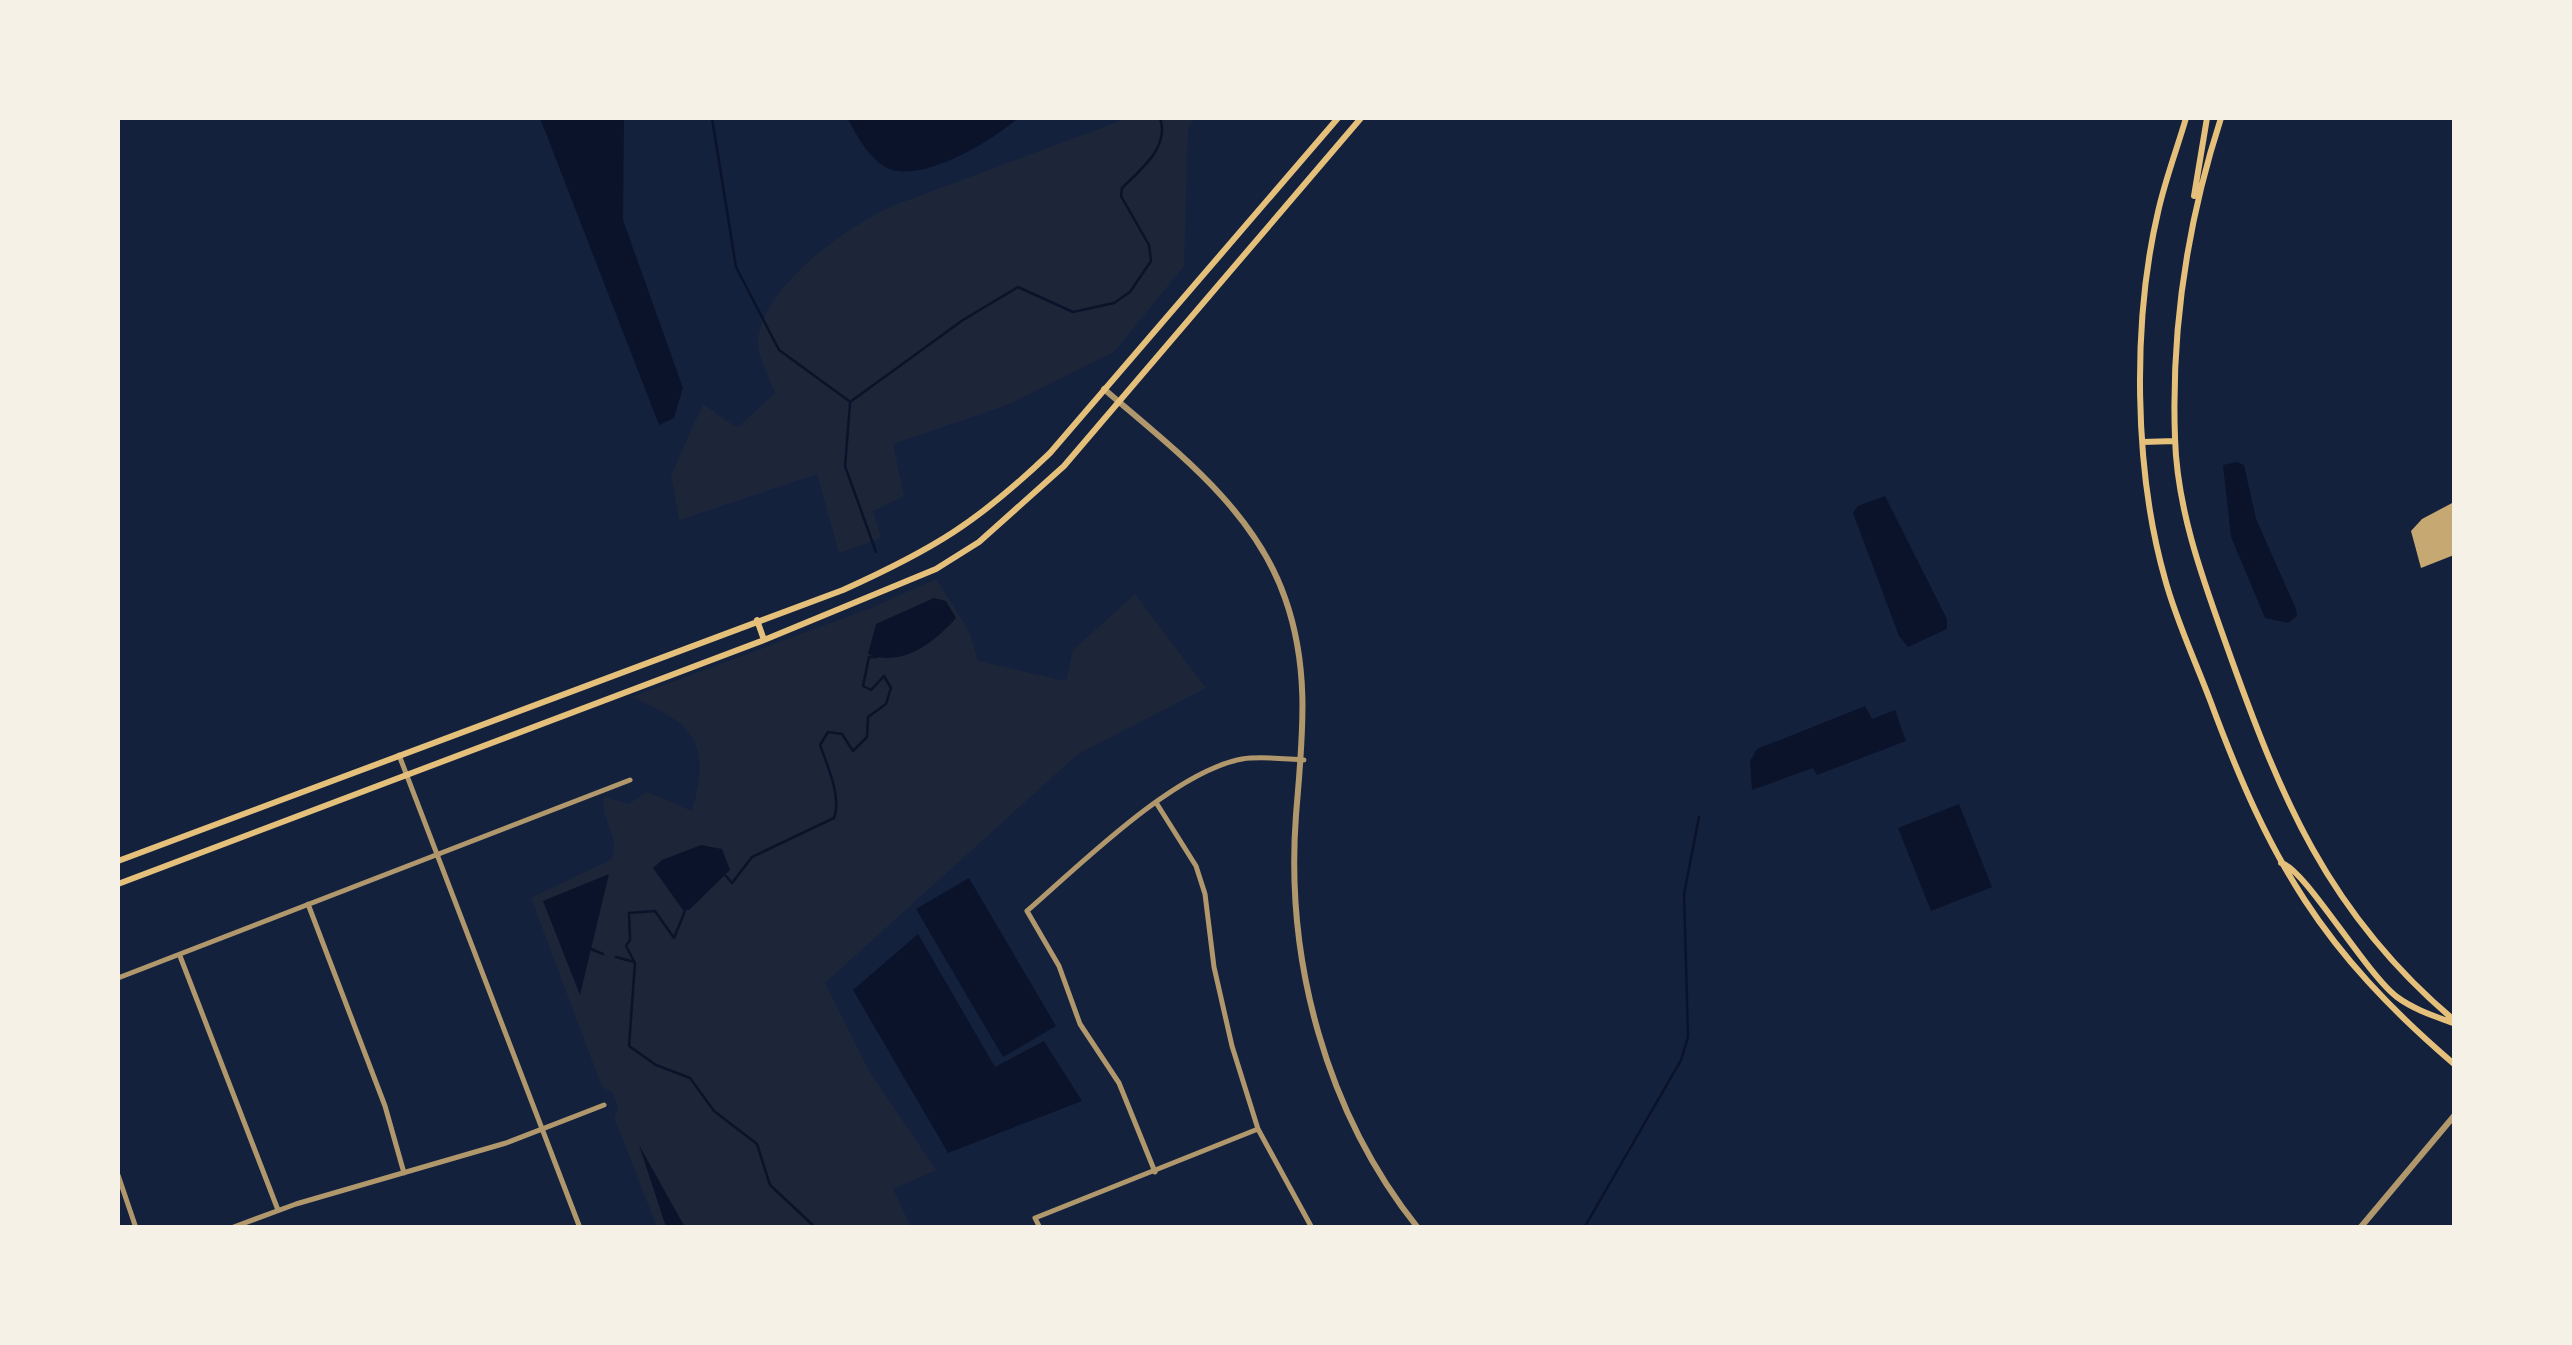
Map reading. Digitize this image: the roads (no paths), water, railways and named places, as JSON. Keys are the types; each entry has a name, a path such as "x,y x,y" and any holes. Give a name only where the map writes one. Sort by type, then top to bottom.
{"main road":[{"path":"118,861 843,590 928,551 968,526 1050,453 1338,118"},
{"path":"118,884 764,640 936,568 979,542 1064,466 1361,118"},
{"path":"2186,118 2157,213 2142,322 2148,503 2165,580 2245,796 2280,863 2312,915 2354,970 2454,1064"},
{"path":"2206,118 2176,311 2174,440 2183,507 2202,578 2251,716 2308,847 2382,952 2454,1022"},
{"path":"2190,222 2221,118"},
{"path":"2143,442 2174,440"},
{"path":"757,620 764,640"},
{"path":"2280,863 2297,869 2340,933 2387,988 2412,1006 2454,1022"}],"street":[{"path":"1104,389 1218,490 1260,546 1284,596 1304,685 1304,760 1296,816 1296,912 1310,1004 1330,1070 1352,1119 1377,1168 1418,1228"},
{"path":"399,754 580,1228"},
{"path":"1155,1172 1119,1083 1080,1024 1059,966 1027,910 1157,804 1215,768 1242,760 1304,760"},
{"path":"118,978 630,780"},
{"path":"1157,804 1196,866 1205,894 1224,1015 1258,1129 1312,1228"},
{"path":"308,904 385,1106 404,1173"},
{"path":"180,955 278,1210"},
{"path":"231,1228 604,1105"},
{"path":"2360,1228 2454,1116"},
{"path":"1040,1228 1035,1218 1258,1129"},
{"path":"118,1175 136,1228"}],"waterway":[{"path":"712,118 736,267 779,350 849,401"},
{"path":"850,402 963,320 1018,287 1073,312 1114,303 1130,292 1151,261 1149,245 1121,196 1122,188 1157,148 1162,129 1160,118"},
{"path":"850,404 845,466 876,552"},
{"path":"726,876 732,883 752,857 834,818 835,791 820,745 828,732 842,734 853,751 867,737 868,717 886,704 891,688 884,676 871,690 863,686 869,657 877,657"},
{"path":"1584,1228 1681,1060 1688,1037 1684,894 1699,817"},
{"path":"685,911 674,938 655,911 629,913 630,940 626,946 635,963 629,1046 656,1065 690,1078 714,1111 757,1144 770,1185 816,1228"},
{"path":"591,949 603,954"},
{"path":"616,957 634,962"}]}
